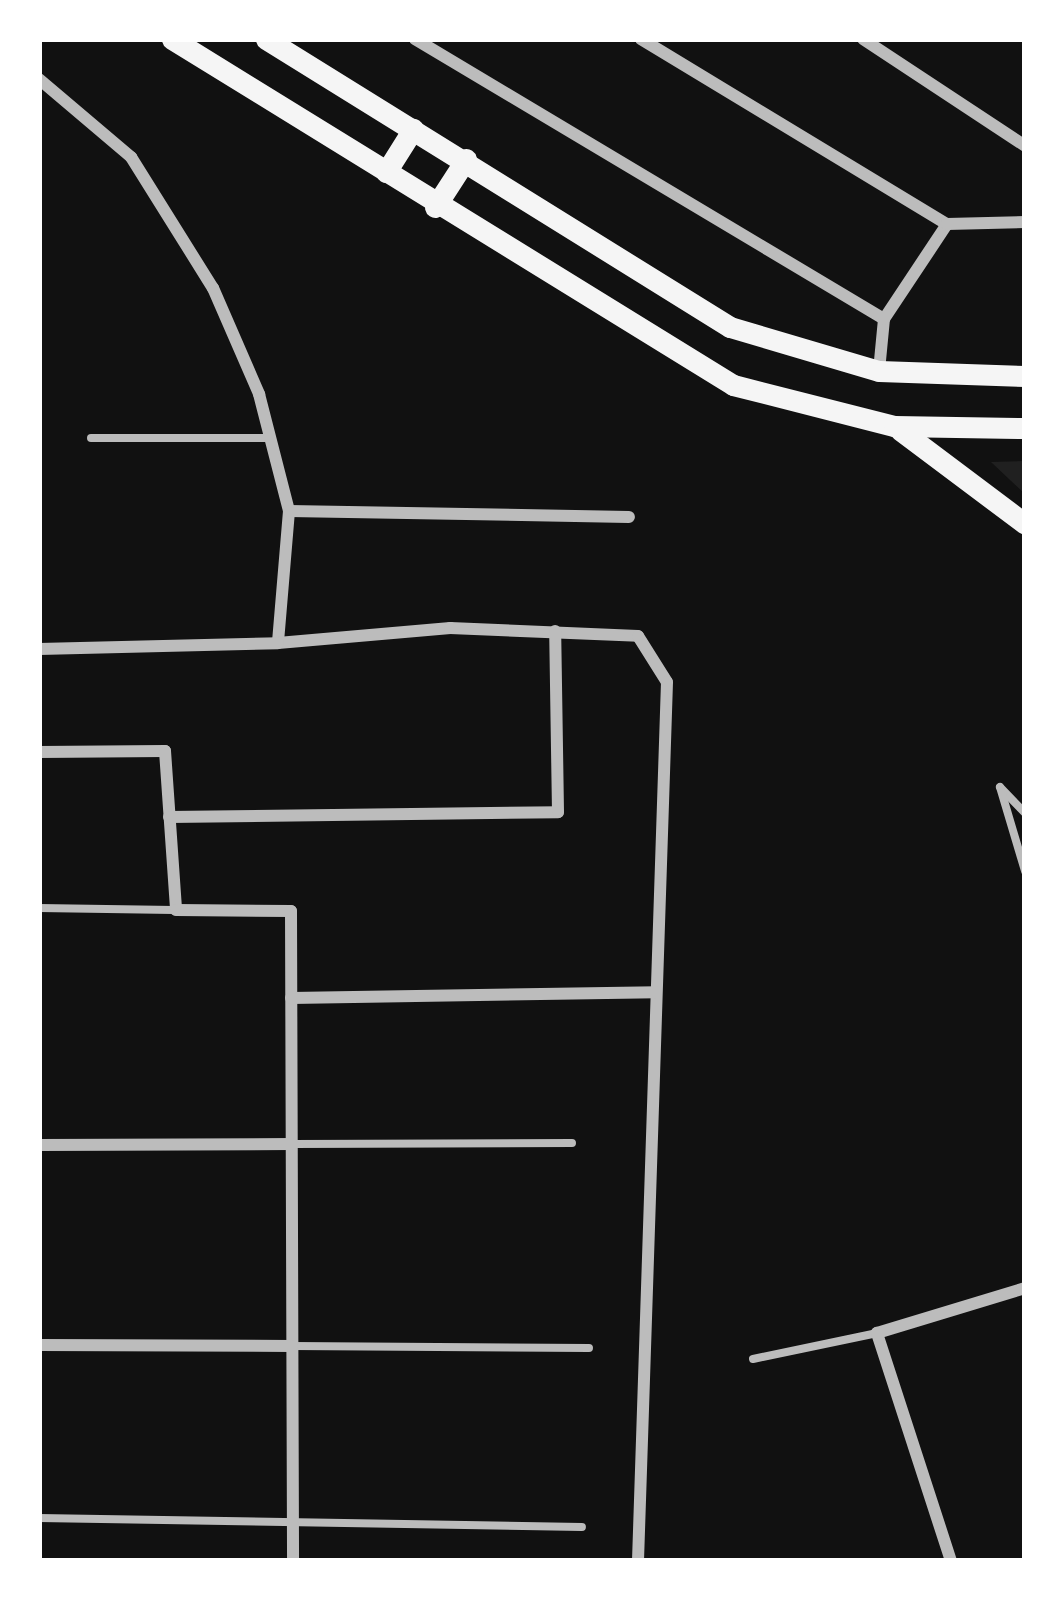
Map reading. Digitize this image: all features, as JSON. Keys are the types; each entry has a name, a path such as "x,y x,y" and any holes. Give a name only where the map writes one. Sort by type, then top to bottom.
{"main road":[{"path":"172,39 435,207 734,385 894,426 1025,428"},
{"path":"266,39 730,327 879,371 1025,376"},
{"path":"386,172 413,129"},
{"path":"435,207 466,159"},
{"path":"894,426 1025,524"}],"street":[{"path":"415,39 884,319"},
{"path":"641,39 662,44 947,224 1025,221"},
{"path":"863,39 1025,146"},
{"path":"39,79 130,157 213,288 289,511 278,643"},
{"path":"879,371 884,319 947,224"},
{"path":"289,511 628,517"},
{"path":"169,817 558,812 555,631"},
{"path":"39,649 555,631 638,636 667,682 638,1561"},
{"path":"39,752 165,752 176,910 291,911 292,1561"},
{"path":"291,998 656,992"},
{"path":"39,1145 292,1144"},
{"path":"951,1561 877,1334 1025,1288"},
{"path":"39,1345 292,1346"}],"lane":[{"path":"92,438 267,438"},
{"path":"1025,813 1000,787 1025,871"},
{"path":"39,908 176,910"},
{"path":"292,1144 572,1142"},
{"path":"753,1359 877,1334"},
{"path":"292,1346 590,1348"},
{"path":"39,1518 582,1527"}],"shaded area":[{"path":"1025,461 1025,494 991,462"}]}
